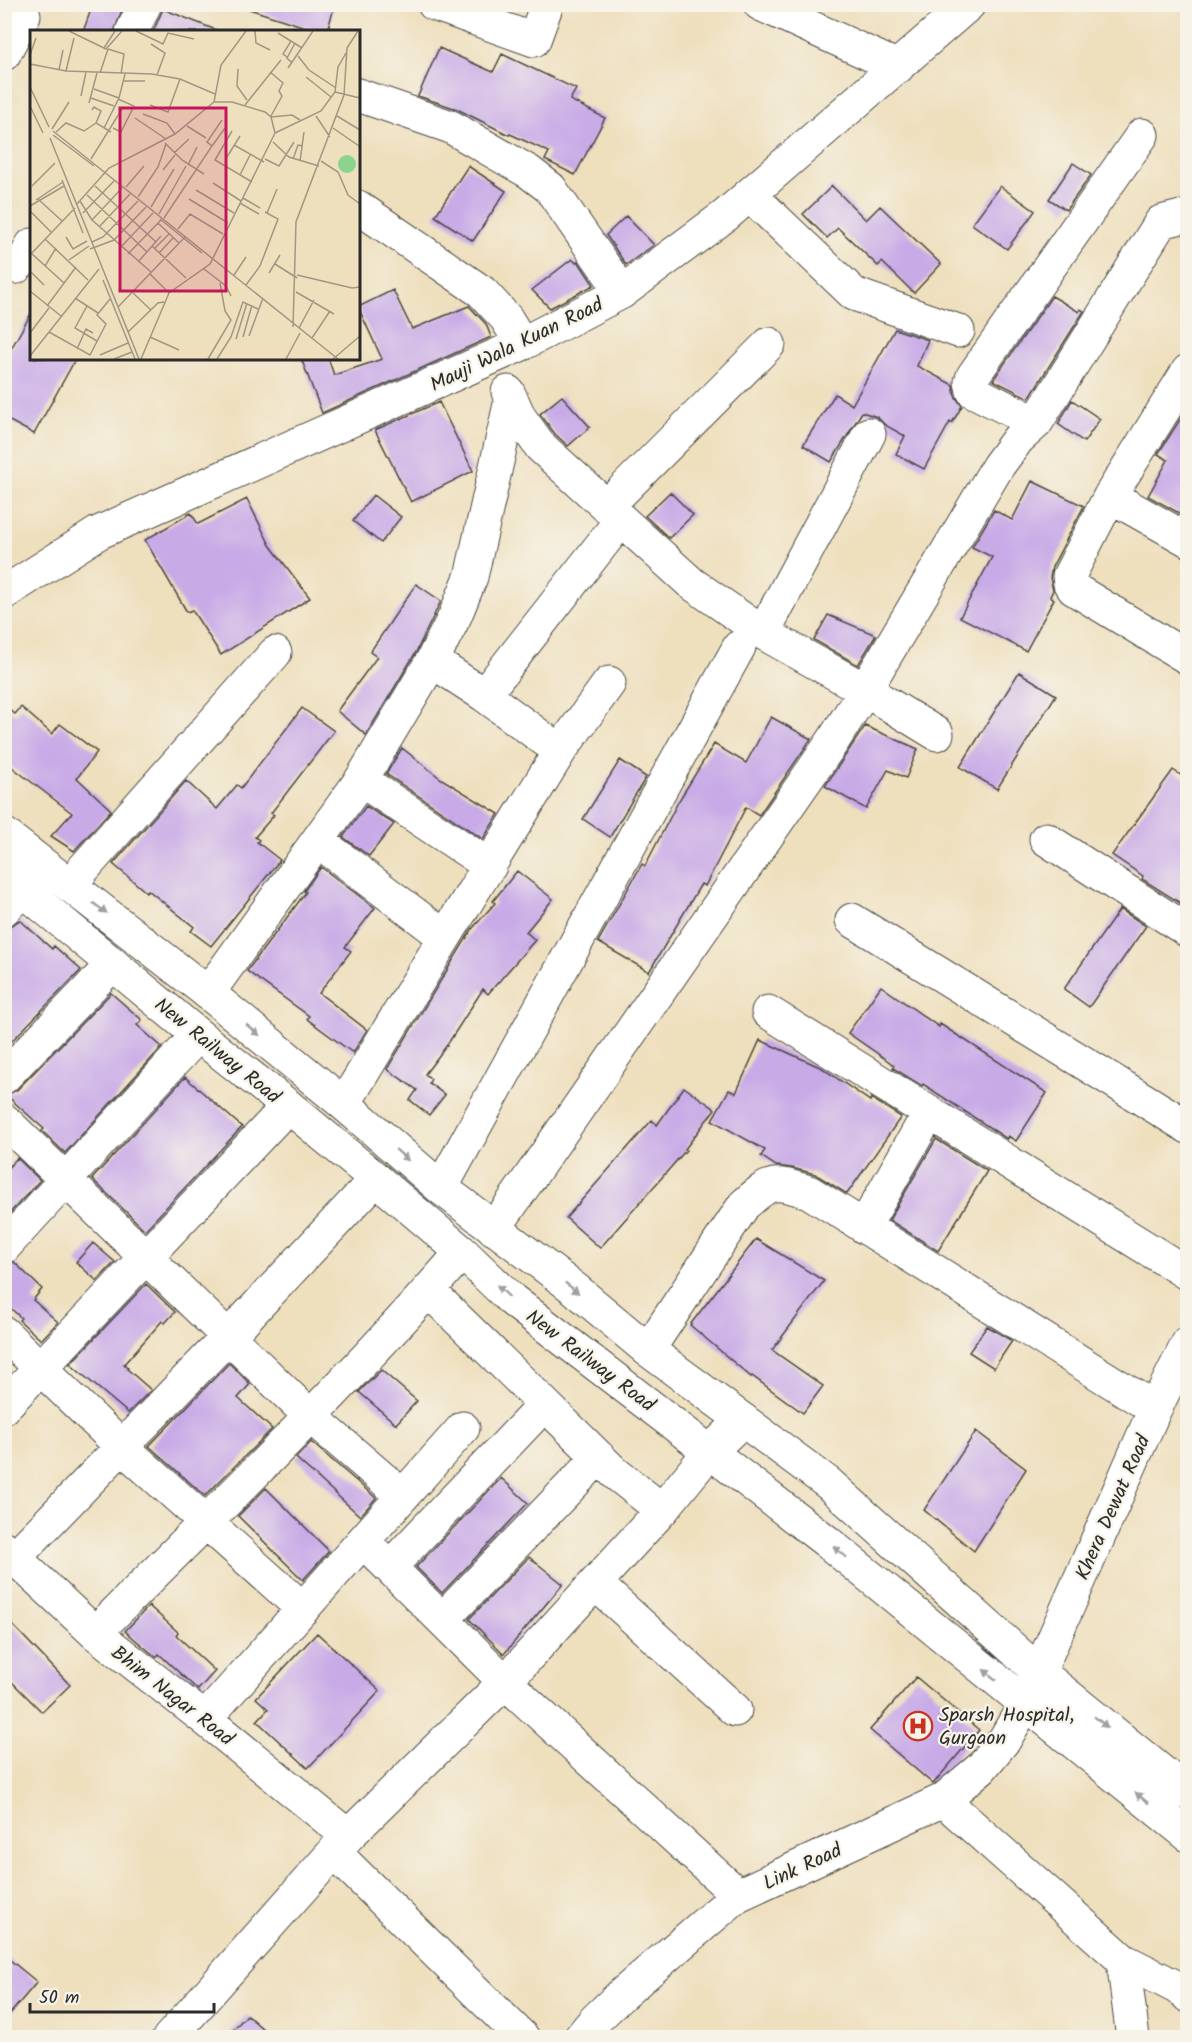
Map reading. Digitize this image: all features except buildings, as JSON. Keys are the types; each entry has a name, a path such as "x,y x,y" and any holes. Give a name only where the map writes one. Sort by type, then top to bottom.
{"street":[{"path":"133,30 145,4"},
{"path":"434,4 534,40 547,4"},
{"path":"760,4 898,67"},
{"name":"Mauji Wala Kuan Road","path":"4,593 98,533 508,350 622,292 726,215 969,4"},
{"path":"4,54 24,15"},
{"path":"360,97 451,127 529,172 550,188 622,292"},
{"path":"1036,423 973,391 971,382 973,376 1142,135"},
{"path":"750,195 854,294 958,331"},
{"path":"208,993 361,780 432,661 455,616 471,577 511,400 506,318 482,292 360,208"},
{"path":"494,1229 826,751 865,690 998,466 1018,439 1036,423 1161,222 1180,217"},
{"path":"4,263 16,267 26,257 30,248"},
{"path":"484,695 614,513 769,344"},
{"path":"1188,371 1110,496 1069,576 1070,584 1074,589 1188,658"},
{"path":"511,400 526,429 541,447 751,640 865,690 937,734"},
{"path":"441,1188 868,434"},
{"path":"1110,496 1188,540"},
{"path":"69,885 275,653"},
{"path":"432,661 484,695 560,751"},
{"path":"344,1104 560,751 609,683"},
{"path":"361,780 490,866"},
{"name":"New Railway Road","path":"4,834 208,993 344,1104 441,1188 575,1289 648,1350 828,1483 1039,1672 1188,1793"},
{"path":"1046,839 1188,931"},
{"path":"318,841 445,937"},
{"name":"New Railway Road","path":"11,891 113,964 376,1179 462,1252 512,1300 826,1541 1188,1835"},
{"path":"852,920 1188,1127"},
{"path":"4,1077 113,964"},
{"path":"768,1012 1188,1274"},
{"path":"4,1248 198,1035"},
{"path":"4,1407 288,1106"},
{"path":"864,1227 929,1113"},
{"path":"4,1120 310,1416 403,1496"},
{"path":"10,1553 122,1447 376,1179"},
{"path":"648,1350 744,1205 765,1186 784,1184 808,1192 1155,1409"},
{"path":"94,1633 310,1416 429,1291 462,1252"},
{"path":"429,1291 615,1473 662,1510"},
{"path":"4,1333 122,1447 303,1609"},
{"name":"Khera Dewat Road","path":"1025,1704 1155,1409 1188,1343"},
{"path":"390,1567 544,1405"},
{"path":"169,2037 341,1844 505,1682 662,1510 710,1451 743,1420"},
{"path":"205,1719 463,1428"},
{"path":"443,1619 599,1457"},
{"path":"363,1541 505,1682 738,1895"},
{"name":"Bhim Nagar Road","path":"10,1553 94,1633 205,1719 341,1844 523,2037"},
{"path":"596,1584 735,1710"},
{"name":"Link Road","path":"580,2037 620,1996 738,1895 943,1800 981,1768 1005,1739 1025,1704"},
{"path":"943,1800 1123,1960 1188,1996"},
{"path":"1123,1960 1133,2037"}],"place":[{"name":"Sparsh Hospital, Gurgaon","path":"918,1726"}]}
